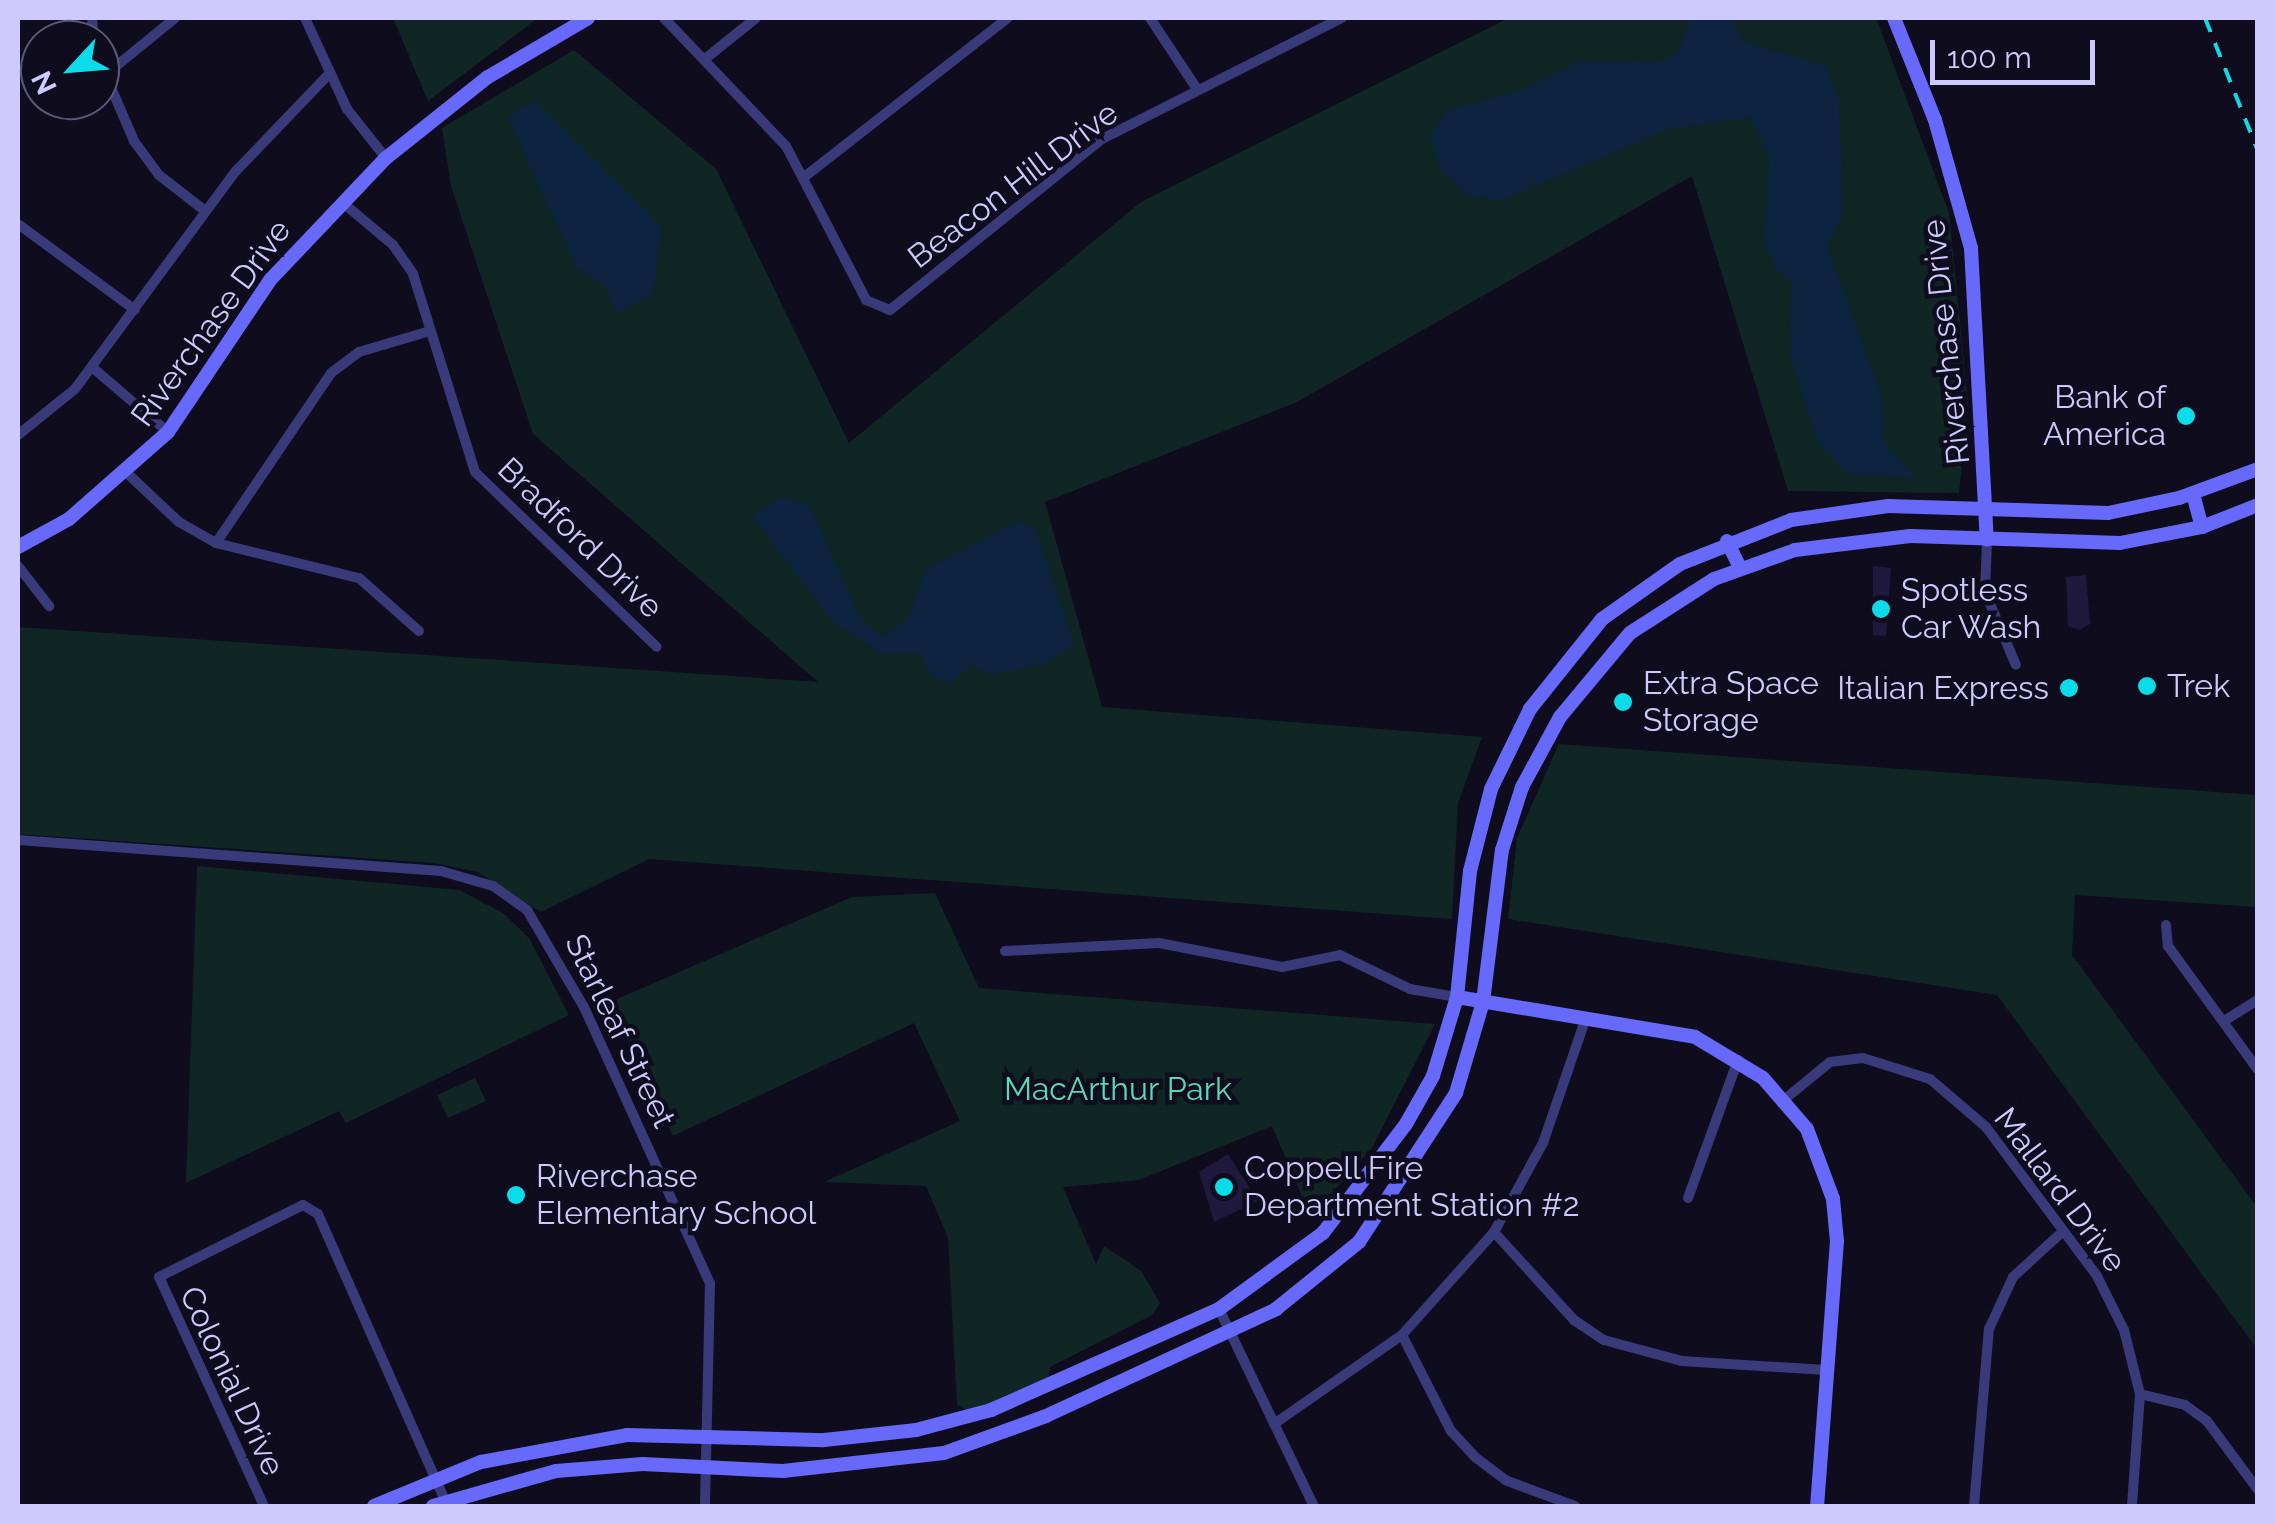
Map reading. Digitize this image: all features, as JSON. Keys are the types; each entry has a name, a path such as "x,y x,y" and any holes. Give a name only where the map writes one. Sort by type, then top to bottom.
{"main road":[{"name":"Riverchase Drive","path":"18,547 128,474 168,432 271,279 386,158 488,77 588,18"},
{"name":"Riverchase Drive","path":"1894,18 1949,164 1971,248 1987,540"},
{"path":"374,1506 436,1478 531,1450 627,1436 708,1440 872,1438 955,1421 1218,1309 1301,1252 1366,1186 1433,1076 1457,997 1479,828 1530,708 1602,618 1653,579 1727,540 1837,510 2108,513 2193,494 2258,469"},
{"path":"2193,494 2202,526"},
{"path":"439,1504 556,1472 853,1467 944,1453 1230,1333 1319,1277 1390,1202 1456,1093 1483,1002 1511,818 1560,717 1630,633 1740,568 1852,539 2103,544 2202,526 2258,505"},
{"path":"1727,540 1740,568"},
{"path":"1457,997 1585,1020 1666,1029 1738,1059 1786,1099 1807,1128 1834,1198 1828,1370 1817,1506"}],"street":[{"path":"120,63 175,18"},
{"path":"305,18 329,74 386,158"},
{"path":"664,18 786,146 803,178 1008,18"},
{"path":"705,59 756,18"},
{"path":"1150,18 1197,89"},
{"name":"Beacon Hill Drive","path":"803,178 876,309 890,310 1102,139 1339,18"},
{"path":"18,436 93,368 204,210 329,74"},
{"path":"120,107 148,160 204,210"},
{"name":"Bradford Drive","path":"342,202 404,258 475,472 658,647"},
{"path":"18,224 26,238 135,310"},
{"path":"18,249 26,238"},
{"path":"216,543 332,373 359,352 430,331"},
{"path":"93,368 168,432"},
{"path":"128,474 179,522 216,543 359,578 419,631"},
{"name":"Riverchase Drive","path":"1987,540 1985,592 2016,665"},
{"path":"18,566 49,606"},
{"name":"Starleaf Street","path":"18,840 441,871 493,886 527,910 584,1006 710,1283 705,1506"},
{"path":"2166,925 2168,946 2258,1070"},
{"path":"1005,950 1159,942 1282,966 1340,955 1410,989 1457,997"},
{"path":"2224,1021 2258,1000"},
{"path":"1274,1424 1402,1335 1494,1232 1543,1143 1585,1020"},
{"name":"Mallard Drive","path":"1786,1099 1830,1062 1863,1058 1930,1080 1986,1127 2114,1305 2140,1394 2132,1506"},
{"path":"1688,1198 1738,1059"},
{"name":"Colonial Drive","path":"264,1506 159,1277 303,1205 318,1214 436,1478"},
{"path":"1494,1232 1574,1320 1604,1340 1682,1361 1828,1370"},
{"path":"1974,1506 1989,1329 2012,1278 2061,1233"},
{"path":"1218,1309 1314,1506"},
{"path":"1402,1335 1451,1431 1475,1457 1505,1480 1574,1506"},
{"path":"2140,1394 2186,1405 2207,1420 2258,1490"},
{"path":"436,1478 439,1504"}],"green space":[{"path":"393,18 538,18 428,101"},
{"path":"1509,18 1876,18 1949,213 1968,403 1959,493 1788,491 1692,176 1297,402 1045,502 1102,707 1482,737 1458,803 1452,919 649,859 541,912 478,872 434,863 18,834 18,627 818,682 533,434 451,186 442,128 574,50 716,169 849,443 1141,202"},
{"path":"1559,744 2257,795 2257,907 2075,895 2072,955 2257,1207 2257,1349 1997,995 1508,919 1517,838"},
{"path":"197,866 459,890 503,913 529,938 569,1015 346,1123 339,1111 186,1183"},
{"name":"MacArthur Park","path":"935,893 979,988 1435,1024 1372,1148 1311,1217 1272,1126 1139,1180 1063,1187 1096,1264 1104,1246 1141,1271 1160,1303 1152,1315 1050,1367 1049,1377 970,1412 957,1405 948,1238 926,1186 824,1182 960,1121 914,1023 673,1136 610,1002 852,897"},
{"path":"475,1078 486,1101 448,1118 437,1095"}],"water":[{"path":"1691,18 1731,18 1742,41 1826,66 1839,101 1843,215 1827,245 1882,398 1883,442 1916,477 1848,474 1817,441 1790,354 1792,281 1776,269 1764,241 1769,157 1750,117 1666,130 1501,200 1468,196 1440,169 1430,136 1447,111 1522,90 1580,61 1662,62 1679,51"},
{"path":"535,101 662,227 652,294 617,314 606,287 576,267 508,117"},
{"path":"781,498 808,503 861,620 883,637 909,618 925,570 1015,523 1034,526 1074,644 1047,663 992,675 972,665 951,682 932,677 920,653 881,653 832,621 752,516"}],"building":[{"name":"Spotless Car Wash","path":"1873,566 1891,568 1886,636 1873,635"},
{"path":"2086,575 2090,624 2080,630 2068,626 2066,577"},
{"name":"Coppell Fire Department Station #2","path":"1228,1154 1258,1201 1214,1222 1199,1172"}],"railway":[{"path":"2205,18 2258,151"}],"place":[{"name":"Bank of America","path":"2186,416"},
{"name":"Spotless Car Wash","path":"1881,609"},
{"name":"Trek","path":"2147,686"},
{"name":"Italian Express","path":"2069,688"},
{"name":"Extra Space Storage","path":"1623,702"},
{"name":"Coppell Fire Department Station #2","path":"1224,1187"},
{"name":"Riverchase Elementary School","path":"516,1195"}]}
